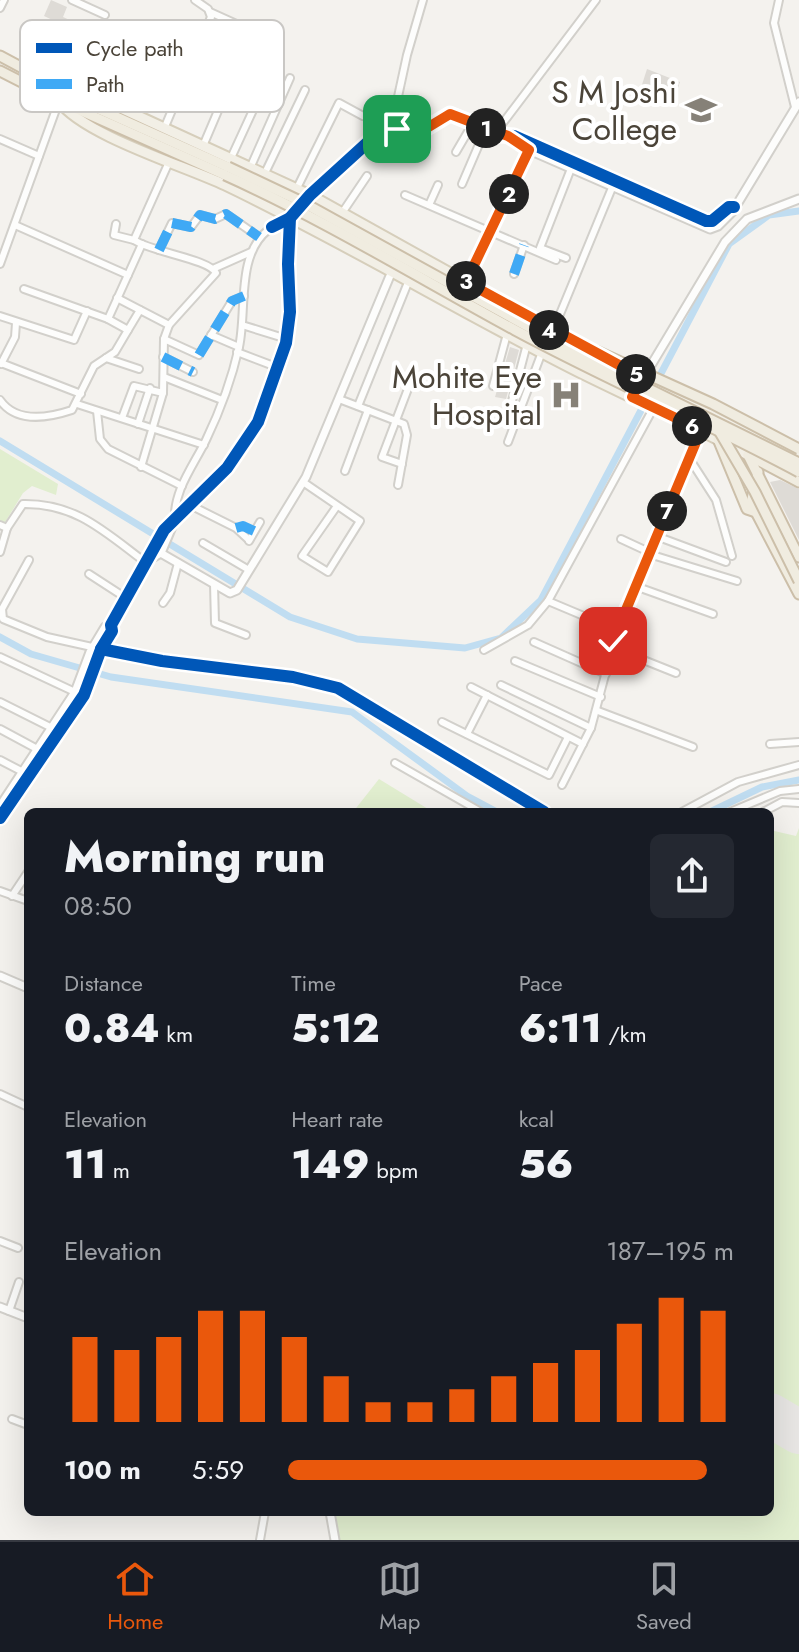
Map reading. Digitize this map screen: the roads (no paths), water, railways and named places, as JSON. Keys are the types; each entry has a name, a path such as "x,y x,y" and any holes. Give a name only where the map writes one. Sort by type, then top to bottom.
{"highway":[{"path":"0,56 20,66"},
{"path":"0,71 20,81"},
{"path":"87,112 228,167 298,210 518,331 716,427 799,472"},
{"path":"105,112 302,202 574,352 799,463"},
{"path":"574,352 596,351 713,404 799,452"},
{"path":"716,427 755,492 799,581"},
{"path":"748,455 760,434"},
{"path":"718,439 747,509 756,512"},
{"path":"748,455 799,557"},
{"path":"748,455 799,482"},
{"path":"758,472 752,499 756,512 799,594"}],"main road":[{"path":"67,112 290,218 507,334 748,455"},
{"path":"127,112 203,146 228,167 251,166 297,188 553,332 799,452"}],"street":[{"path":"0,8 4,0"},
{"path":"72,0 105,15"},
{"path":"195,0 210,12 228,20"},
{"path":"391,129 423,0"},
{"path":"496,132 596,0"},
{"path":"734,207 797,104 774,23 779,0"},
{"path":"209,20 210,12"},
{"path":"284,92 290,78"},
{"path":"265,173 305,90"},
{"path":"297,188 339,103 363,116"},
{"path":"0,264 55,112"},
{"path":"164,129 171,112"},
{"path":"203,146 217,112"},
{"path":"228,167 253,112"},
{"path":"251,166 275,112"},
{"path":"175,520 175,503 204,445 238,350 251,252 259,237 290,218 310,195 378,133 391,129 422,131 450,114 508,136 529,150 572,166"},
{"path":"456,152 473,123"},
{"path":"462,184 486,128"},
{"path":"508,136 514,136 572,166 685,216 713,224 729,207 734,207"},
{"path":"0,139 39,156"},
{"path":"466,282 529,150"},
{"path":"134,240 169,162"},
{"path":"566,258 540,248 572,166"},
{"path":"342,213 367,176"},
{"path":"429,205 438,185"},
{"path":"508,442 542,352 614,185"},
{"path":"405,195 556,260"},
{"path":"484,650 528,625 548,601 644,402 646,379 713,259 747,219 799,199"},
{"path":"734,207 747,219"},
{"path":"159,250 172,223 191,227 200,215 215,219 226,214 259,237"},
{"path":"145,562 163,550 175,520 227,468 247,441 279,368 287,339 290,218"},
{"path":"116,224 114,235 215,268 251,252"},
{"path":"15,225 128,275"},
{"path":"0,236 9,240"},
{"path":"108,319 142,244"},
{"path":"514,274 524,245"},
{"path":"141,467 163,393 164,339 169,325 211,281 216,273 215,268"},
{"path":"154,545 178,563 230,593 237,590 303,482 392,271"},
{"path":"358,406 409,280"},
{"path":"24,289 108,319 128,330"},
{"path":"164,339 199,355 232,301 244,296"},
{"path":"117,298 169,325"},
{"path":"0,400 15,414 28,417 65,412 77,404 94,366 115,352 140,310"},
{"path":"0,316 74,340 87,311"},
{"path":"16,323 15,337 0,365 81,394"},
{"path":"242,325 287,339"},
{"path":"493,386 507,334"},
{"path":"211,335 279,368"},
{"path":"512,401 527,344"},
{"path":"163,357 193,372"},
{"path":"106,358 139,369"},
{"path":"402,464 382,457 414,373"},
{"path":"164,377 222,400"},
{"path":"122,418 132,387 137,385 163,393"},
{"path":"138,424 150,388"},
{"path":"339,399 396,421 407,429 398,485"},
{"path":"77,404 204,445"},
{"path":"345,471 368,410"},
{"path":"97,411 98,431 103,444 141,467 182,486"},
{"path":"562,785 598,711 617,630 701,430"},
{"path":"689,458 716,500 732,556"},
{"path":"303,482 360,521 328,572 302,556 337,506"},
{"path":"0,552 3,526 23,504 62,507 92,523 145,562"},
{"path":"190,505 252,538 260,522"},
{"path":"0,806 55,729 84,695 101,649 112,631 111,625 154,545 168,532"},
{"path":"656,536 726,562"},
{"path":"621,539 649,553 737,581"},
{"path":"203,543 249,570"},
{"path":"29,560 2,609 3,619 47,637 92,647"},
{"path":"163,603 170,593 178,563"},
{"path":"89,574 126,598"},
{"path":"214,584 215,623 246,635"},
{"path":"635,586 713,614"},
{"path":"548,601 617,630"},
{"path":"55,729 75,692 92,647 105,627 111,625"},
{"path":"534,642 606,674"},
{"path":"611,647 676,673"},
{"path":"101,649 162,661 293,677 338,688 537,808"},
{"path":"0,657 75,692"},
{"path":"515,661 601,697"},
{"path":"501,685 591,728"},
{"path":"471,687 583,744"},
{"path":"467,734 487,695"},
{"path":"0,702 55,729"},
{"path":"598,711 693,747"},
{"path":"442,722 549,775 568,737"},
{"path":"0,729 39,751"},
{"path":"770,744 799,742"},
{"path":"0,760 24,773"},
{"path":"395,763 474,808"},
{"path":"689,808 738,782 799,765"},
{"path":"0,818 24,773"},
{"path":"740,808 780,791 799,789"},
{"path":"780,791 782,802"},
{"path":"771,808 782,802 799,803"},
{"path":"12,896 24,878"},
{"path":"0,891 24,900"},
{"path":"0,976 24,986"},
{"path":"0,1094 24,1105"},
{"path":"0,1241 18,1248"},
{"path":"9,1311 19,1282"},
{"path":"0,1307 24,1317"},
{"path":"12,1419 24,1424"},
{"path":"260,1540 264,1516"},
{"path":"331,1516 335,1540"}],"waterway":[{"path":"657,381 729,244 769,215 799,211"},
{"path":"0,441 290,617 357,639 465,648 501,638 541,600 647,399"},
{"path":"0,637 31,654 111,677 352,712 467,796 490,808"},
{"path":"718,808 762,787 799,780"}],"place":[{"name":"S M Joshi College","path":"701,110"},
{"name":"Mohite Eye Hospital","path":"566,395"}]}
